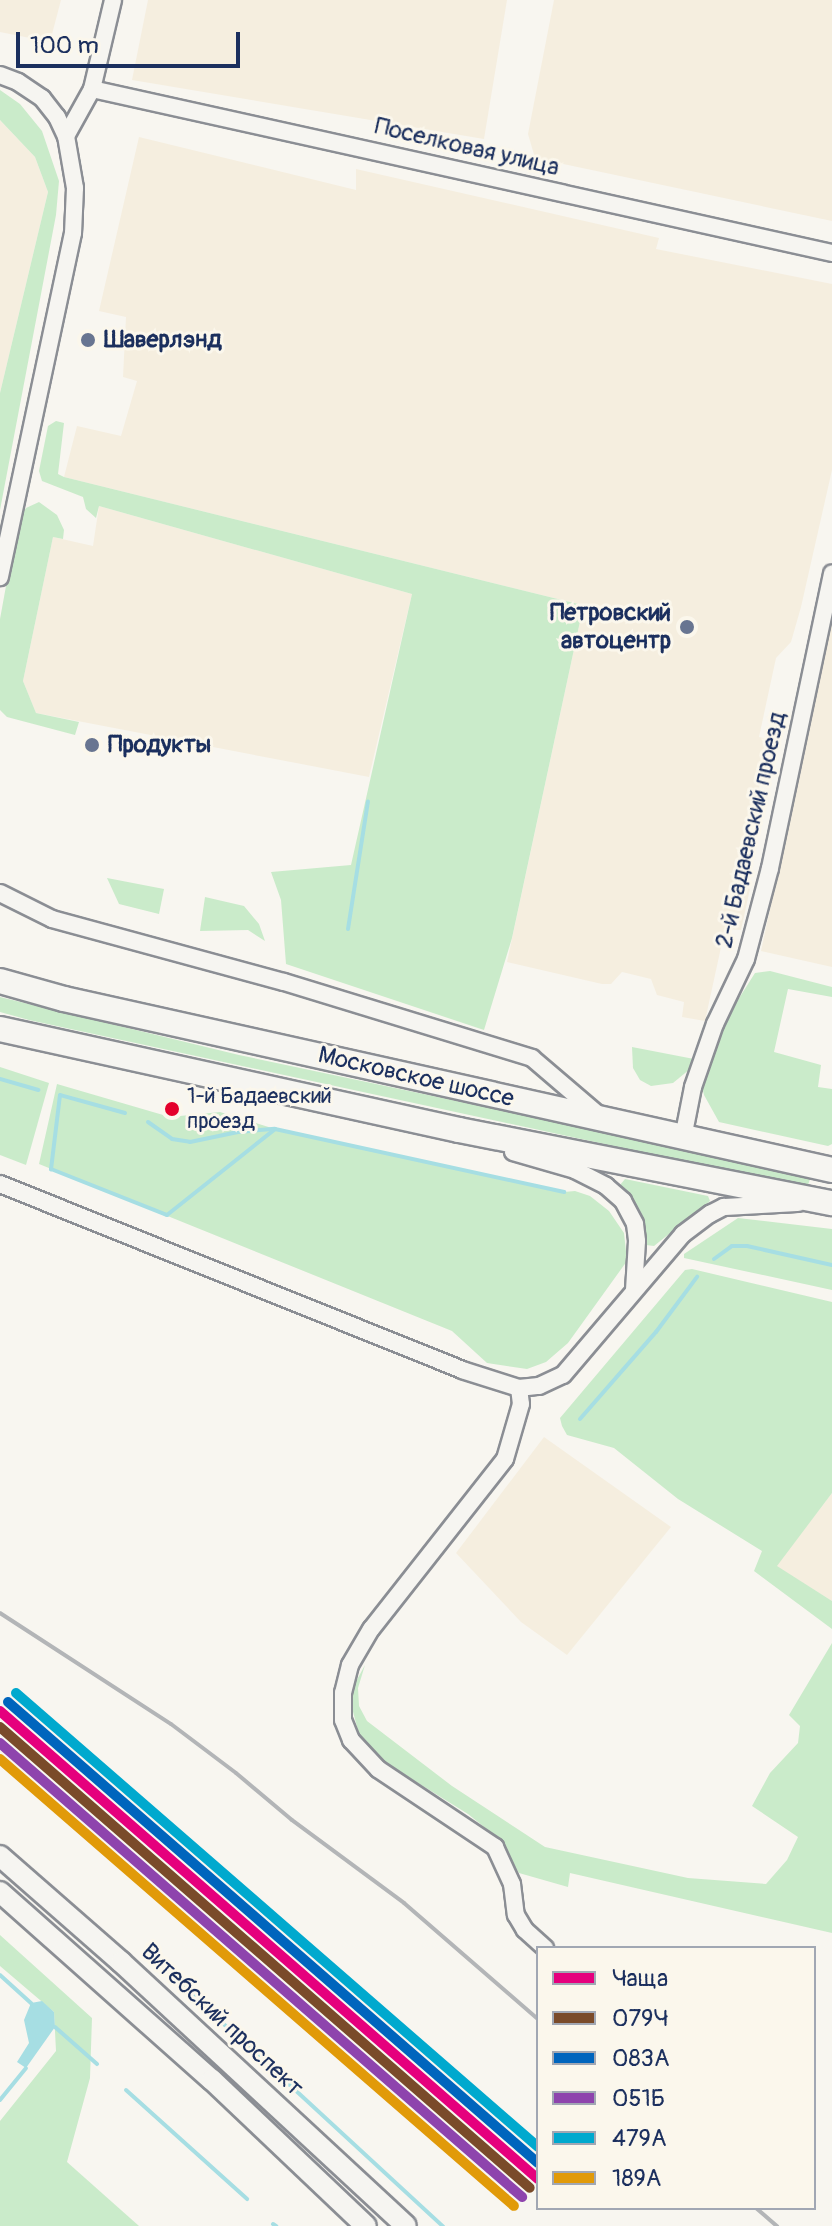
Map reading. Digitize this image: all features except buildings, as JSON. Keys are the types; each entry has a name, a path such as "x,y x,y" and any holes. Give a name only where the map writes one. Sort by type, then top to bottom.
{"highway":[{"name":"Московское шоссе","path":"0,981 832,1170"},
{"name":"Московское шоссе","path":"0,1029 459,1130 822,1201"}],"main road":[{"name":"Витебский проспект","path":"0,1856 121,1962 406,2226"},
{"path":"0,1892 212,2080 366,2226"}],"street":[{"path":"66,136 92,89 113,0"},
{"path":"0,75 42,98 66,136 75,188 73,233 0,577"},
{"name":"Поселковая улица","path":"92,89 832,253"},
{"path":"0,537 10,520"},
{"name":"2-й Бадаевский проезд","path":"683,1138 693,1087 715,1024 746,959 770,868 832,573"},
{"path":"0,893 52,919 284,982 532,1058 604,1119"},
{"path":"459,1130 496,1148 575,1170 606,1186 623,1201 635,1224 634,1290"},
{"path":"0,1184 462,1370 519,1388 539,1386 563,1375 683,1234 710,1214 724,1207 822,1201"},
{"path":"519,1388 521,1404 505,1459 371,1629 350,1665 343,1693 343,1720 351,1740 378,1769 495,1847 512,1884 516,1915 525,1930 543,1946"}],"shaded area":[{"path":"0,0 61,0 50,42 0,32"},
{"path":"148,0 507,0 484,139 132,80"},
{"path":"554,0 832,0 832,221 535,158 528,134"},
{"path":"0,120 35,157 48,192 0,393"},
{"path":"139,137 356,190 356,169 659,238 656,249 832,284 832,470 801,607 791,642 776,658 759,737 770,740 737,884 750,889 741,930 725,929 705,1021 682,1017 684,1002 657,995 651,979 622,972 611,984 602,984 507,962 582,612 578,604 64,477 77,426 121,436 137,381 123,377 126,317 99,311"},
{"path":"99,506 412,594 369,777 36,713 23,681 53,537 93,546"},
{"path":"832,622 832,967 761,951"},
{"path":"544,1437 671,1527 567,1655 521,1622 456,1553"},
{"path":"832,1493 832,1601 776,1566"}],"green space":[{"path":"0,90 20,104 42,131 59,181 56,215 0,510 0,393 48,192 35,157 0,120"},
{"path":"56,421 64,423 58,474 64,477 578,604 582,612 512,938 484,1030 286,964 281,900 271,872 351,865 412,594 99,506 96,518 86,509 83,497 42,481 39,471 48,426"},
{"path":"39,502 57,515 64,530 63,539 53,537 23,681 36,713 79,722 75,735 7,717 0,710 0,619 18,520 26,508"},
{"path":"107,878 164,889 159,914 119,904"},
{"path":"205,897 244,906 259,924 265,941 248,930 200,931"},
{"path":"770,971 832,987 832,997 788,989 774,1052 821,1065 818,1087 832,1089 832,1144 828,1146 719,1122 704,1095 702,1086 722,1025 755,973"},
{"path":"0,997 239,1055 811,1176 808,1185 660,1156 29,1020 0,1012"},
{"path":"632,1047 694,1059 690,1069 673,1083 651,1086 640,1080 633,1068"},
{"path":"0,1067 49,1083 26,1165 0,1155"},
{"path":"57,1084 170,1117 220,1112 275,1129 564,1192 575,1191 590,1196 609,1211 624,1233 627,1261 568,1343 546,1362 527,1369 487,1363 452,1331 39,1164"},
{"path":"625,1179 708,1196 710,1201 654,1246 646,1245 639,1214 620,1185"},
{"path":"738,1218 832,1229 832,1290 684,1258 684,1254"},
{"path":"692,1269 832,1302 832,1493 777,1566 832,1601 832,1629 754,1571 762,1551 678,1499 614,1448 567,1435 562,1426 560,1418 685,1270"},
{"path":"832,1643 832,1933 570,1873 568,1887 519,1873 494,1835 468,1814 381,1760 359,1734 352,1708 353,1687 365,1665 358,1688 359,1706 367,1721 452,1786 545,1847 688,1878 766,1884 787,1860 798,1837 752,1806 770,1773 798,1743 800,1726 789,1715"},
{"path":"0,1935 92,2018 90,2078 67,2162 139,2226 0,2226 0,2121 56,2051 54,2012 0,1966"}],"water":[{"path":"42,2001 54,2012 55,2027 26,2068 17,2062 29,2043 24,2020 31,2003"}],"waterway":[{"path":"348,929 368,802"},
{"path":"0,1079 38,1090"},
{"path":"125,1113 60,1095 51,1169 167,1215 275,1129"},
{"path":"148,1122 172,1139 190,1142 238,1132 275,1129 564,1192"},
{"path":"714,1259 732,1246 747,1246 832,1265"},
{"path":"580,1419 656,1332 697,1277"},
{"path":"163,1968 443,2226"},
{"path":"0,1975 31,2003"},
{"path":"55,2027 97,2064"},
{"path":"0,2100 26,2068"},
{"path":"126,2090 247,2199"}],"railway":[{"path":"0,1613 171,1724 236,1773 292,1820 404,1903 536,2017"},
{"path":"758,2210 777,2226"}],"transit line":[{"name":"479А","path":"16,1693 536,2145"},
{"name":"083А","path":"8,1702 536,2161"},
{"name":"Чаща","path":"0,1711 536,2177"},
{"name":"079Ч","path":"0,1727 530,2188"},
{"name":"051Б","path":"0,1743 522,2197"},
{"name":"189А","path":"0,1759 514,2206"}],"place":[{"name":"Шаверлэнд","path":"88,340"},
{"name":"Петровский автоцентр","path":"687,627"},
{"name":"Продукты","path":"92,745"},
{"name":"1-й Бадаевский проезд","path":"172,1109"}]}
